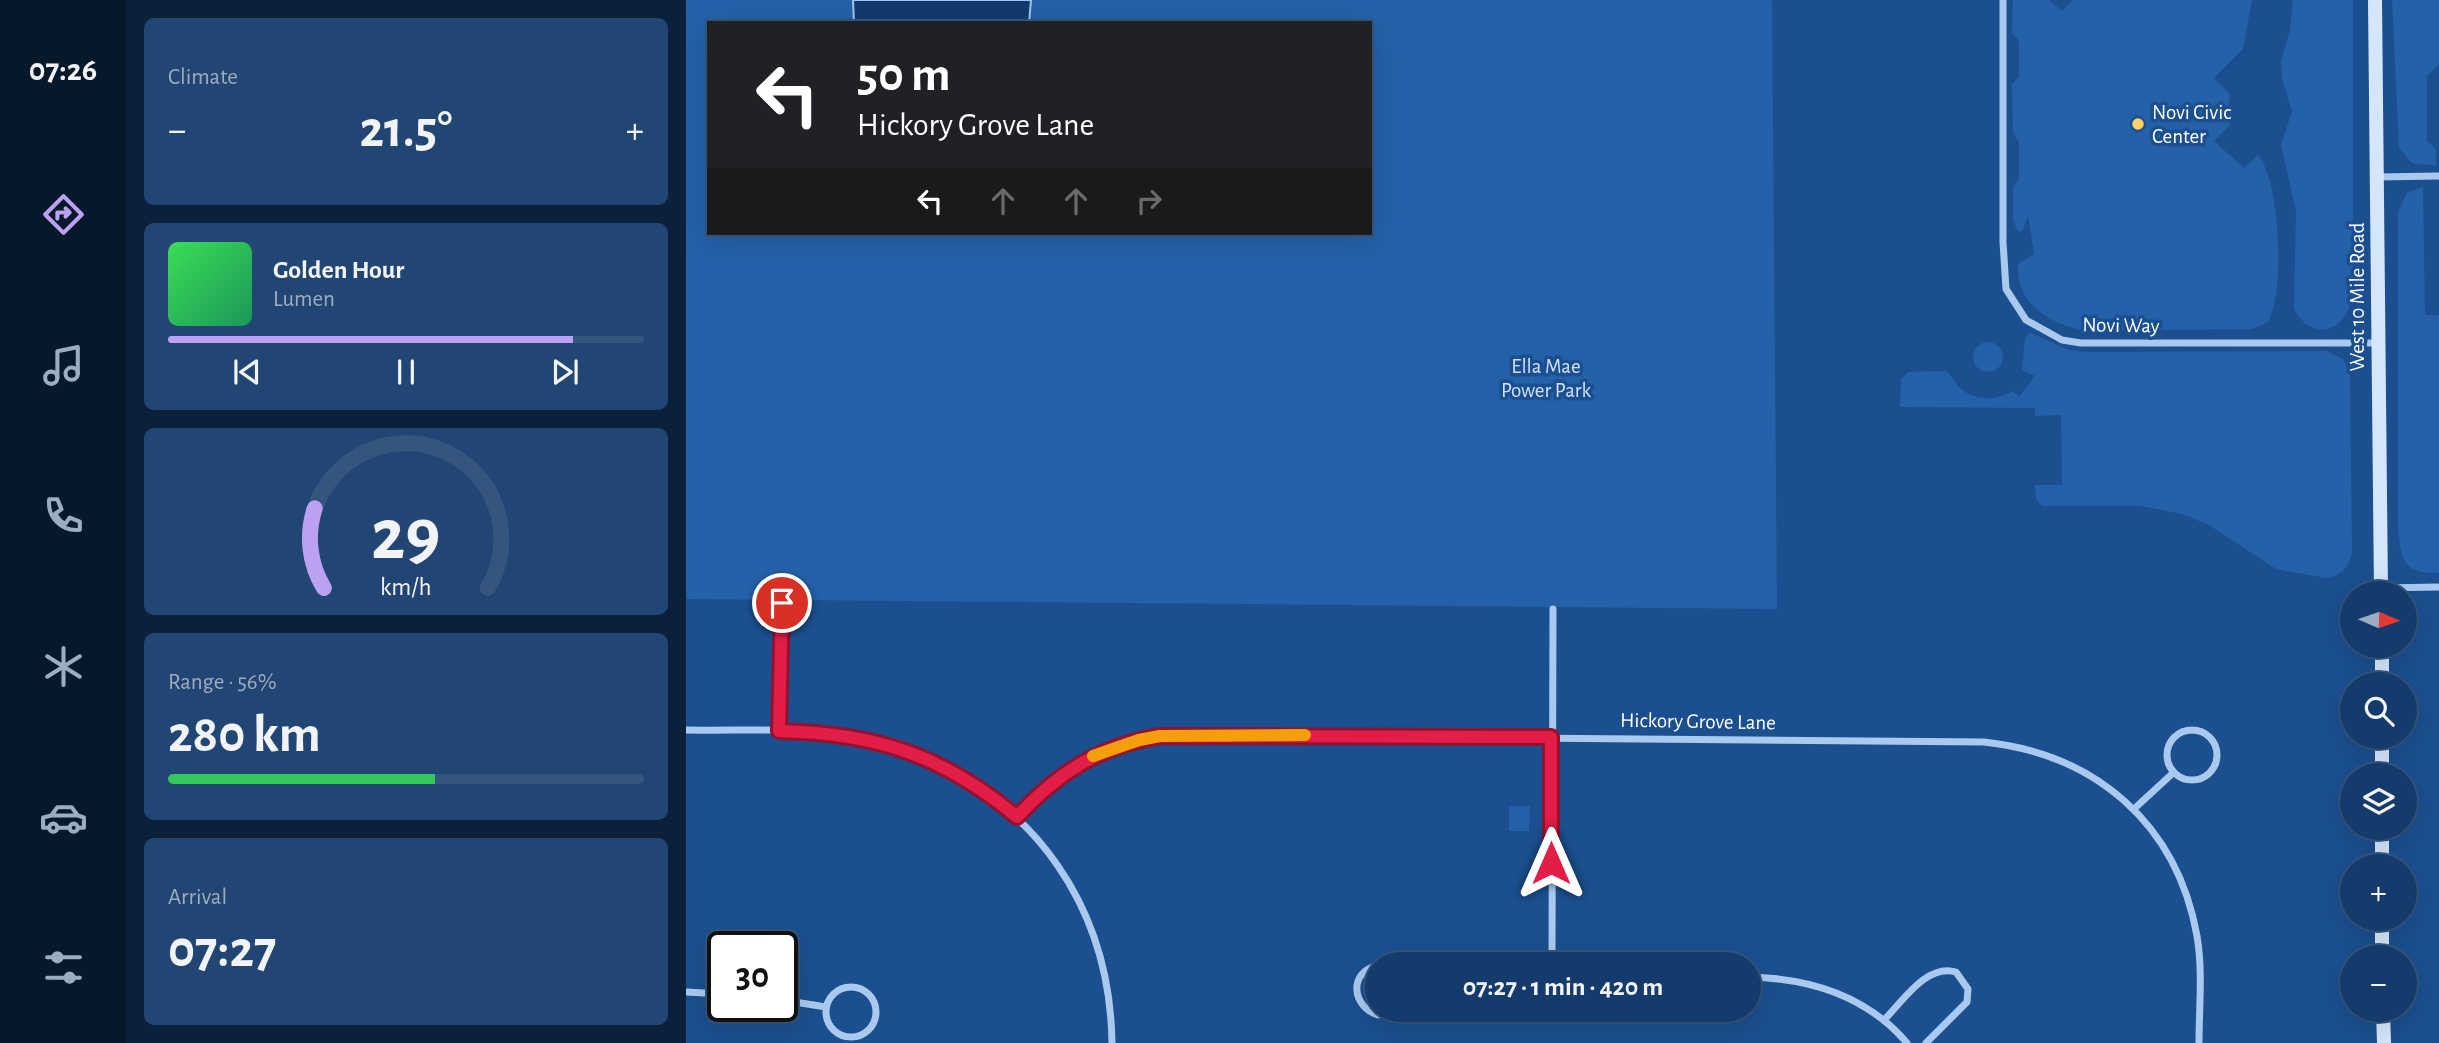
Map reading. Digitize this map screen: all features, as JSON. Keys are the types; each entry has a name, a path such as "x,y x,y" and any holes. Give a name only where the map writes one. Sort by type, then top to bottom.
{"main road":[{"name":"West 10 Mile Road","path":"2375,0 2380,581"},
{"path":"2383,1022 2384,1043"}],"street":[{"name":"Novi Way","path":"2003,0 2003,243 2006,289 2025,320 2062,340 2081,343 2379,343"},
{"path":"2377,177 2439,176"},
{"path":"2417,588 2439,587"},
{"path":"779,731 782,603"},
{"path":"1552,952 1553,609"},
{"path":"686,730 851,735 879,742 947,767 993,797 1017,817 1055,861 1090,923 1108,997 1112,1043"},
{"path":"2195,730 2215,744 2217,760 2210,774 2196,781 2173,773 2167,757 2172,740 2178,734 2195,730"},
{"name":"Hickory Grove Lane","path":"1017,817 1048,785 1079,763 1115,747 1149,738 1212,735 1551,737 1984,741 2010,744 2085,772 2135,808 2176,869 2190,906 2200,960 2199,1043"},
{"path":"2135,808 2173,773"},
{"path":"1884,1020 1932,973 1943,970 1956,972 1968,989 1967,1002 1926,1043"},
{"path":"1365,972 1356,986 1359,1001 1365,1008"},
{"path":"1761,978 1808,983 1838,992 1884,1020 1907,1043"},
{"path":"858,988 871,997 875,1005 874,1021 864,1034 856,1037 840,1035 828,1024 826,1007 834,993 841,989 858,988"},
{"path":"686,992 707,993"},
{"path":"798,1003 826,1007"}],"green space":[{"name":"Ella Mae Power Park","path":"686,0 1772,0 1777,609 686,599"},
{"path":"2013,0 2049,0 2062,11 2073,0 2252,0 2243,49 2214,78 2230,94 2227,115 2231,124 2214,141 2244,168 2258,155 2271,188 2276,212 2278,265 2277,290 2267,323 2252,329 2088,331 2050,318 2030,302 2023,291 2018,264 2034,254 2028,215 2022,232 2017,230 2013,220 2013,187 2019,179 2019,142 2013,133 2012,84 2019,77 2019,41 2012,33"},
{"path":"2293,0 2353,0 2353,281 2351,302 2346,314 2340,322 2326,329 2311,327 2294,309 2296,211 2281,145 2292,111 2282,79 2281,61 2290,30"},
{"path":"2392,0 2439,0 2439,64 2427,76 2427,140 2436,150 2436,165 2413,164 2399,148"},
{"path":"2423,187 2425,315 2439,315 2439,573 2418,571 2406,563 2398,528 2398,212 2407,193"},
{"path":"2030,333 2069,350 2085,352 2327,351 2343,359 2350,373 2352,553 2346,567 2340,573 2326,578 2276,569 2209,525 2182,514 2142,506 2042,506 2036,499 2035,485 2062,485 2061,415 2035,416 2035,408 1900,407 1901,379 1908,372 1946,371 1963,391 1970,395 1991,398 2013,391 2019,397 2035,376 2022,370 2025,338"},
{"path":"1988,342 1994,343 2002,351 2002,363 1994,371 1988,372 1982,371 1974,363 1973,357 1974,351 1982,343"},
{"path":"1509,806 1530,806 1529,831 1509,831"}],"shaded area":[{"path":"853,0 1031,0 1029,21 854,21"}],"slow traffic":[{"path":"1093,756 1115,747 1160,736 1305,735"}],"place":[{"name":"Novi Civic Center","path":"2138,124"}],"route":[{"path":"782,603 779,731 851,735 879,742 947,767 993,797 1017,817 1048,785 1079,763 1115,747 1160,736 1551,737 1551,863"}]}
